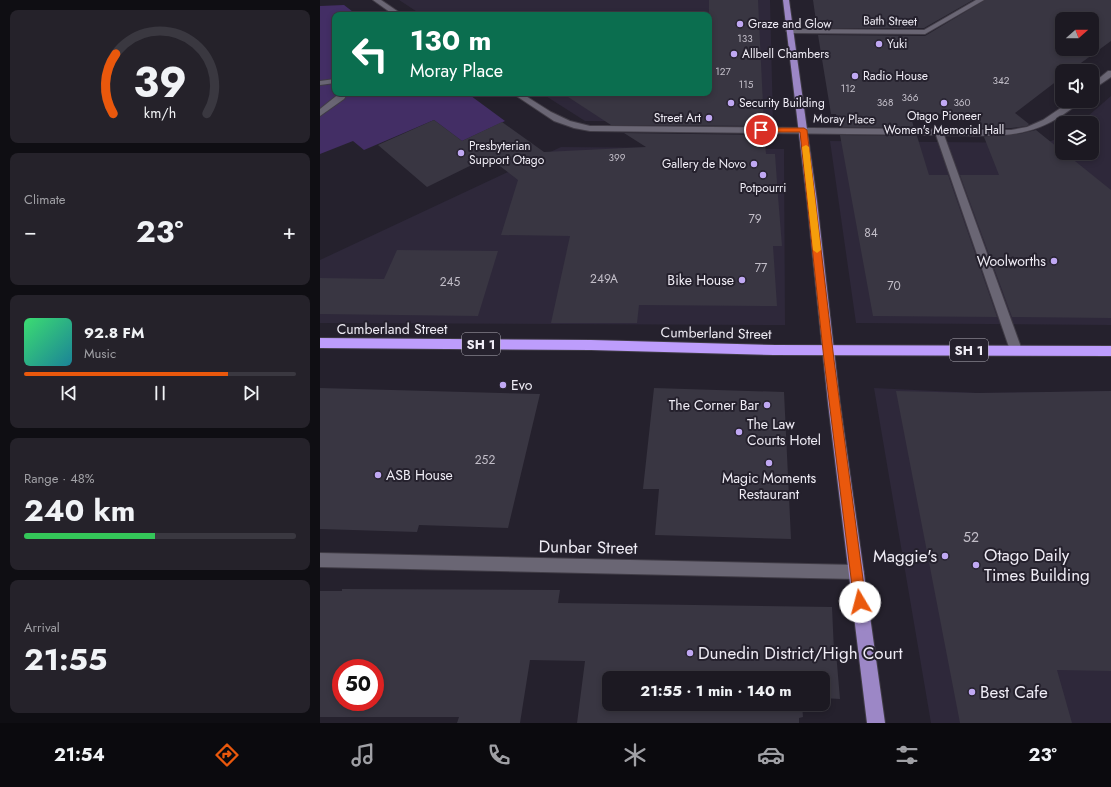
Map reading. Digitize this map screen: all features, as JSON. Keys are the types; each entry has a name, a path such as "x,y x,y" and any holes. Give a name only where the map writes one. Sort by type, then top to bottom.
{"highway":[{"name":"Cumberland Street","path":"320,343 1111,351"}],"main road":[{"path":"786,0 804,130 828,349 876,723"}],"street":[{"path":"376,0 394,12"},
{"name":"Bath Street","path":"790,31 925,32 981,0"},
{"path":"1099,82 1111,73"},
{"path":"320,83 332,81"},
{"path":"320,113 342,96"},
{"name":"Moray Place","path":"520,96 555,119 564,123 590,128 1011,133 1028,130 1060,115 1068,108"},
{"path":"939,132 1016,350"},
{"name":"Dunbar Street","path":"320,560 856,572"}],"shaded area":[{"path":"399,0 770,0 773,122 585,121 546,96 712,96 712,12 417,12"},
{"path":"344,5 353,12 332,12 332,96 471,96 505,121 462,141 434,120 364,150 353,141 320,154 320,6"},
{"path":"1111,96 1111,325 856,323 830,141 1033,143 1048,142 1055,140 1055,160 1099,160 1099,116 1088,116"},
{"path":"561,147 784,149 785,325 320,323 320,260"},
{"path":"874,388 977,393 1111,391 1111,723 931,723"}],"building":[{"path":"709,0 758,0 764,126 611,125 567,96 712,96 712,12 709,12"},
{"path":"813,0 973,0 924,28 817,28"},
{"path":"985,0 1111,0 1111,41 1099,50 1099,12 1055,12 1055,56 1090,56 1080,64 1055,64 1055,82 1015,113 1029,124 1027,126 1011,128 980,128 975,115 910,114 914,128 839,127 836,114 831,114 818,35 925,36"},
{"path":"434,120 462,141 502,122 544,152 646,147 624,133 764,135 766,154 775,154 782,246 773,246 777,306 639,305 637,323 551,323 570,236 501,235 518,180 488,157 427,187 378,145"},
{"name":"Woolworths","path":"1036,130 1055,145 1055,160 1074,160 1111,190 1111,318 1012,317 960,175 999,175 984,137 1019,134"},
{"path":"840,135 917,136 929,175 948,175 997,317 873,316"},
{"path":"397,250 498,251 478,316 320,314 320,278 384,279"},
{"path":"320,388 540,394 508,528 419,525 417,532 320,529"},
{"path":"654,388 784,392 791,539 655,535 659,489 643,489"},
{"path":"896,391 977,393 1111,391 1111,671 1057,670 1072,723 960,723"},
{"path":"342,589 560,590 558,603 832,607 834,652 836,652 840,699 830,698 830,671 602,671 602,711 803,711 803,717 799,718 799,723 577,723 585,661 530,660 520,723 457,723 459,717 320,717 320,591 342,591"}],"slow traffic":[{"path":"806,147 817,250"}],"place":[{"name":"Graze and Glow","path":"740,24"},
{"name":"Yuki","path":"879,44"},
{"name":"Allbell Chambers","path":"734,54"},
{"name":"Radio House","path":"855,76"},
{"name":"Security Building","path":"731,103"},
{"name":"Otago Pioneer Women's Memorial Hall","path":"944,103"},
{"name":"Street Art","path":"709,118"},
{"name":"Presbyterian Support Otago","path":"461,153"},
{"name":"Gallery de Novo","path":"754,164"},
{"name":"Potpourri","path":"763,175"},
{"name":"Woolworths","path":"1054,261"},
{"name":"Bike House","path":"742,280"},
{"name":"Evo","path":"503,385"},
{"name":"The Corner Bar","path":"767,405"},
{"name":"The Law Courts Hotel","path":"739,432"},
{"name":"Magic Moments Restaurant","path":"769,463"},
{"name":"ASB House","path":"378,475"},
{"name":"Maggie's","path":"945,556"},
{"name":"Otago Daily Times Building","path":"976,565"},
{"name":"Dunedin District/High Court","path":"690,653"},
{"name":"Best Cafe","path":"972,692"}],"route":[{"path":"761,130 804,130 834,403 860,602"}]}
